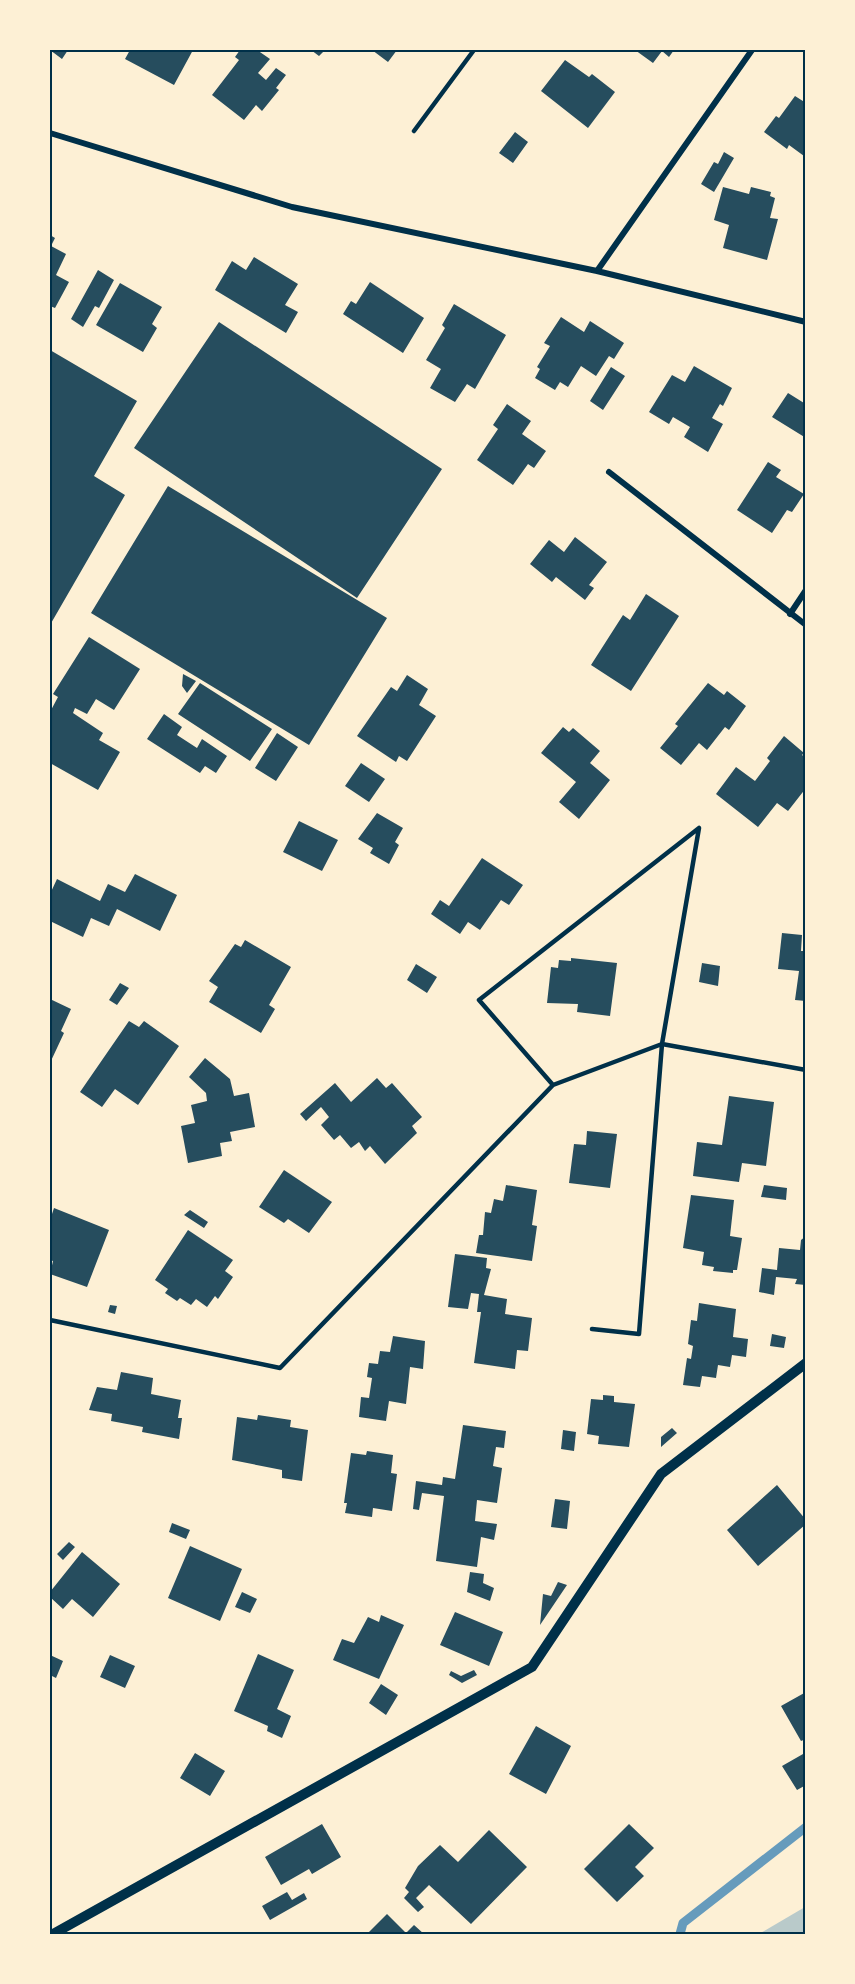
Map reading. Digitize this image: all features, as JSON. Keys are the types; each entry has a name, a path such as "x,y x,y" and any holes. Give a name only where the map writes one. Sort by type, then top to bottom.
{"street":[{"path":"597,271 752,50"},
{"path":"50,133 292,207 597,271 806,322"},
{"path":"609,472 806,625"},
{"path":"790,614 806,591"},
{"path":"52,1935 532,1667 662,1474 806,1363"}],"lane":[{"path":"414,131 474,50"},
{"path":"553,1085 479,1000 699,828 663,1044 639,1334 591,1329"},
{"path":"50,1320 280,1368 553,1085 663,1044 806,1070"}],"shaded area":[{"path":"805,1907 805,1934 759,1934"}],"building":[{"path":"50,50 68,50 62,59"},
{"path":"130,50 193,50 174,85 125,59"},
{"path":"240,50 257,50 270,59 258,73 266,80 276,68 286,75 276,88 279,90 262,111 256,105 244,120 212,95 239,60 235,57"},
{"path":"311,50 325,50 319,56"},
{"path":"372,50 397,50 388,62"},
{"path":"635,50 674,50 669,57 662,51 653,63"},
{"path":"565,60 589,77 592,74 615,92 588,128 541,91"},
{"path":"795,96 806,103 804,156 789,145 787,149 764,132 776,116 779,118"},
{"path":"515,132 528,142 513,163 499,153"},
{"path":"724,152 734,158 714,192 701,184 714,162 718,164"},
{"path":"723,187 749,194 751,187 771,192 770,196 775,198 770,218 778,219 767,260 723,248 729,225 714,220"},
{"path":"50,235 55,238 51,246 66,254 56,275 69,282 55,308 50,306"},
{"path":"254,257 298,284 285,305 298,312 286,333 215,290 232,261 246,270"},
{"path":"98,270 114,280 99,308 95,306 83,327 71,319"},
{"path":"370,282 424,318 403,353 343,314 351,301 356,304"},
{"path":"120,283 162,307 152,324 157,328 143,352 96,325"},
{"path":"454,304 506,335 475,389 467,384 455,402 430,388 441,369 426,360 445,328 442,325"},
{"path":"561,317 584,332 590,321 624,343 614,359 609,356 596,376 581,366 568,387 560,382 555,390 535,378 540,369 537,367 550,346 544,343"},
{"path":"219,322 442,469 357,598 134,448"},
{"path":"50,350 137,401 94,476 125,495 50,625"},
{"path":"694,366 732,388 723,406 720,404 712,418 723,424 708,452 684,437 690,427 673,417 669,424 649,412 672,375 685,382"},
{"path":"611,367 625,376 603,410 590,401"},
{"path":"788,393 804,403 806,400 806,438 772,417"},
{"path":"507,404 531,421 522,434 546,451 534,468 528,464 513,485 477,460 498,429 493,425"},
{"path":"768,462 781,470 776,477 804,494 792,512 787,510 772,533 737,510"},
{"path":"168,486 387,618 309,745 91,613"},
{"path":"575,537 607,562 589,585 594,588 585,600 556,577 552,582 530,564 549,540 564,552"},
{"path":"646,594 679,616 631,691 591,665 623,615 630,620"},
{"path":"89,637 140,669 114,710 96,699 87,714 75,708 73,713 103,733 99,740 120,752 98,790 50,763 50,712 58,697 53,694"},
{"path":"183,674 196,681 187,693 182,686"},
{"path":"407,675 428,689 419,705 436,716 407,761 399,756 396,762 357,736 391,687 397,691"},
{"path":"200,683 272,729 250,761 178,714"},
{"path":"708,683 724,695 727,691 746,706 729,730 725,727 707,750 699,743 681,765 660,748 678,726 675,724"},
{"path":"164,714 182,727 177,735 197,748 202,739 227,756 216,773 205,766 200,773 147,739"},
{"path":"563,727 569,732 573,728 600,751 590,763 610,780 579,819 559,802 576,782 541,753"},
{"path":"277,733 298,747 276,781 255,768"},
{"path":"784,736 804,753 802,755 806,758 806,788 788,811 777,803 758,827 716,794 736,767 755,781 770,761 767,758"},
{"path":"361,763 385,779 369,802 345,786"},
{"path":"377,813 403,828 395,842 399,845 389,864 370,853 373,848 358,839"},
{"path":"299,821 338,840 322,871 283,852"},
{"path":"482,858 523,885 509,905 501,900 480,930 468,922 460,934 431,914 440,900 449,906"},
{"path":"135,874 177,895 160,931 117,909 109,926 91,918 83,937 50,921 50,894 57,879 100,901 108,884 125,892"},
{"path":"782,933 802,935 801,951 806,951 806,1001 795,1000 799,971 778,969"},
{"path":"245,940 291,967 269,1005 275,1009 261,1033 209,1002 218,987 209,981 235,944 241,947"},
{"path":"571,958 617,963 610,1016 577,1012 578,1004 547,1003 551,967 558,968 559,960 571,961"},
{"path":"702,963 720,966 718,986 699,982"},
{"path":"416,964 437,977 427,993 407,980"},
{"path":"120,983 129,988 117,1005 109,1000"},
{"path":"50,999 71,1009 61,1031 64,1033 50,1063"},
{"path":"129,1021 139,1027 144,1021 179,1046 138,1105 115,1089 102,1107 80,1092"},
{"path":"205,1058 230,1079 234,1096 249,1093 255,1127 230,1132 232,1141 220,1143 222,1156 188,1163 181,1126 195,1123 191,1105 207,1101 206,1093 189,1077"},
{"path":"377,1078 386,1088 392,1083 422,1117 412,1126 417,1133 385,1164 370,1146 365,1151 359,1142 351,1148 340,1135 334,1140 321,1125 329,1117 321,1107 306,1121 300,1114 335,1083 351,1102"},
{"path":"729,1096 774,1102 766,1166 742,1163 739,1182 693,1176 697,1142 722,1145"},
{"path":"587,1131 617,1134 610,1188 569,1183 574,1144 586,1145"},
{"path":"284,1170 332,1202 309,1233 288,1219 284,1223 259,1207"},
{"path":"506,1185 537,1190 532,1225 537,1226 532,1261 476,1253 479,1235 483,1235 485,1212 491,1213 494,1199 503,1201"},
{"path":"764,1185 787,1188 786,1200 761,1197"},
{"path":"691,1195 734,1200 730,1236 742,1238 737,1270 733,1270 733,1273 713,1271 714,1267 702,1265 704,1252 683,1248"},
{"path":"54,1208 109,1230 87,1287 50,1274 53,1261 50,1260 50,1220"},
{"path":"190,1210 208,1222 204,1228 184,1215"},
{"path":"188,1230 233,1260 225,1271 233,1277 218,1299 215,1296 207,1307 196,1299 191,1305 180,1298 177,1301 165,1293 168,1289 155,1280"},
{"path":"806,1236 806,1285 795,1284 797,1279 776,1277 774,1295 759,1292 762,1268 777,1270 779,1248 800,1250 801,1240"},
{"path":"455,1254 487,1258 486,1268 491,1269 484,1295 507,1299 505,1314 532,1318 528,1351 517,1350 515,1369 474,1363 481,1312 477,1312 479,1294 471,1293 468,1309 448,1307"},
{"path":"699,1303 736,1309 733,1337 748,1339 746,1357 732,1355 730,1367 718,1365 716,1378 702,1376 700,1387 683,1385 687,1358 691,1359 693,1346 688,1344 691,1320 697,1321"},
{"path":"110,1305 117,1306 115,1314 108,1312"},
{"path":"772,1334 786,1337 784,1348 770,1346"},
{"path":"393,1336 425,1341 423,1369 410,1367 406,1404 389,1401 386,1421 359,1417 361,1397 369,1398 372,1378 367,1377 369,1363 378,1364 380,1351 390,1352"},
{"path":"121,1372 153,1378 151,1394 181,1400 178,1418 182,1418 179,1439 142,1432 143,1427 111,1421 112,1414 89,1410 97,1387 117,1390"},
{"path":"603,1395 614,1396 614,1402 635,1404 629,1447 598,1444 599,1436 587,1434 591,1399 603,1400"},
{"path":"258,1415 291,1420 290,1427 308,1430 302,1481 282,1478 282,1470 232,1460 237,1417 257,1420"},
{"path":"463,1425 506,1431 504,1448 496,1447 493,1466 502,1468 497,1503 477,1500 475,1521 497,1524 494,1540 481,1537 477,1567 436,1561 444,1496 422,1493 419,1510 413,1509 416,1481 442,1485 443,1477 455,1479"},
{"path":"672,1428 677,1433 661,1447 661,1437"},
{"path":"563,1430 576,1432 574,1451 561,1449"},
{"path":"367,1451 393,1455 391,1473 397,1474 392,1511 373,1508 372,1517 345,1513 347,1503 344,1503 351,1453 366,1455"},
{"path":"777,1485 806,1520 806,1524 758,1566 727,1530"},
{"path":"555,1499 570,1501 567,1529 551,1527"},
{"path":"172,1523 190,1530 186,1539 169,1532"},
{"path":"69,1542 75,1547 63,1560 57,1554"},
{"path":"190,1546 242,1569 220,1621 168,1598"},
{"path":"82,1552 120,1584 93,1617 72,1599 63,1609 50,1597 50,1592"},
{"path":"470,1572 484,1574 483,1583 494,1588 490,1601 467,1592"},
{"path":"558,1582 567,1585 540,1625 543,1594 551,1596"},
{"path":"242,1592 257,1599 250,1613 235,1607"},
{"path":"455,1612 503,1632 489,1666 440,1645"},
{"path":"381,1615 404,1625 379,1679 333,1660 342,1639 354,1643 368,1617 379,1622"},
{"path":"258,1654 294,1670 277,1709 291,1716 282,1738 267,1731 268,1726 234,1711"},
{"path":"50,1655 63,1661 56,1678 50,1675"},
{"path":"110,1655 135,1666 125,1688 100,1677"},
{"path":"474,1670 477,1675 462,1683 449,1675 451,1671 461,1676"},
{"path":"381,1684 398,1695 386,1715 369,1703"},
{"path":"806,1692 806,1739 801,1741 781,1706"},
{"path":"536,1726 571,1746 546,1794 509,1774"},
{"path":"195,1753 225,1771 210,1796 180,1778"},
{"path":"803,1754 806,1785 797,1790 782,1766"},
{"path":"322,1824 341,1857 312,1874 309,1869 281,1885 265,1857"},
{"path":"629,1824 654,1848 635,1867 644,1876 617,1902 584,1869"},
{"path":"489,1830 527,1867 471,1924 429,1885 416,1898 424,1907 418,1912 404,1898 409,1892 405,1888 418,1866 440,1845 458,1862"},
{"path":"287,1892 292,1900 304,1893 307,1899 270,1920 262,1906"},
{"path":"387,1914 406,1933 414,1925 424,1934 367,1934"}],"waterway":[{"path":"680,1934 683,1923 806,1827"}]}
